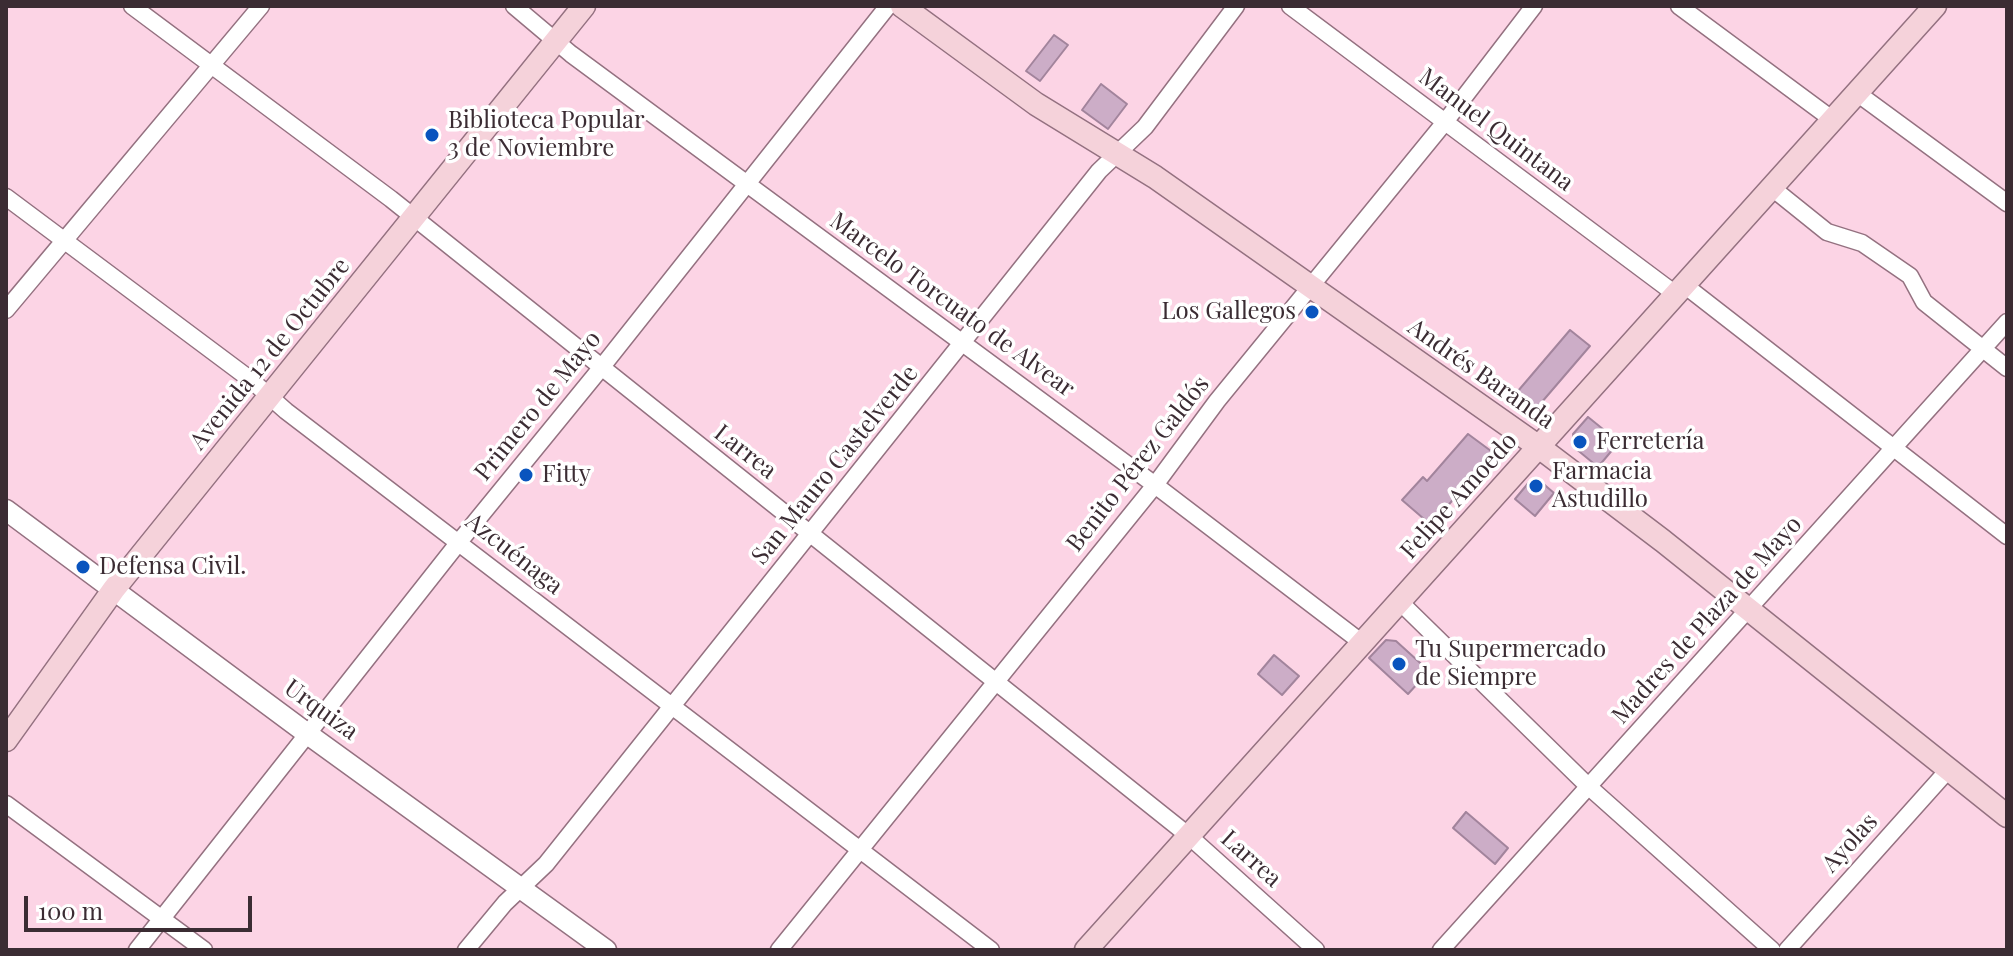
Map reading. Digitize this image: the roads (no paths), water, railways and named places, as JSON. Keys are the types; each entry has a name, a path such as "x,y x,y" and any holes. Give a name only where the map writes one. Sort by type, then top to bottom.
{"main road":[{"name":"Avenida 12 de Octubre","path":"6,740 114,589 584,6"},
{"name":"Andrés Baranda","path":"902,6 1036,104 1118,154 1539,447 1750,610 2007,816"},
{"name":"Felipe Amoedo","path":"1086,950 1935,6"}],"street":[{"name":"Larrea","path":"132,6 413,217 1189,836 1316,950"},
{"path":"6,310 261,6"},
{"name":"Marcelo Torcuato de Alvear","path":"514,6 746,184 1155,485 1361,642"},
{"name":"Primero de Mayo","path":"137,950 888,6"},
{"name":"San Mauro Castelverde","path":"466,950 546,864 1099,171 1145,127 1236,6"},
{"name":"Manuel Quintana","path":"1290,6 1894,447 2007,536"},
{"name":"Benito Pérez Galdós","path":"779,950 1155,485 1217,401 1313,287 1534,6"},
{"path":"1679,6 1833,120"},
{"path":"1857,93 2007,203"},
{"path":"1771,187 1827,232 1862,243 1910,276 1916,282 1924,302 2007,368"},
{"name":"Azcuénaga","path":"6,197 251,380 671,707 991,950"},
{"name":"Madres de Plaza de Mayo","path":"1441,950 2007,322"},
{"name":"Urquiza","path":"6,510 606,950"},
{"path":"1399,601 1588,786 1772,950"},
{"name":"Ayolas","path":"1787,950 1949,769"},
{"path":"6,804 204,950"}],"place":[{"name":"Biblioteca Popular 3 de Noviembre","path":"432,135"},
{"name":"Los Gallegos","path":"1312,312"},
{"name":"Ferretería","path":"1580,442"},
{"name":"Fitty","path":"526,475"},
{"name":"Farmacia Astudillo","path":"1536,486"},
{"name":"Defensa Civil.","path":"83,567"},
{"name":"Tu Supermercado de Siempre","path":"1399,664"}]}
